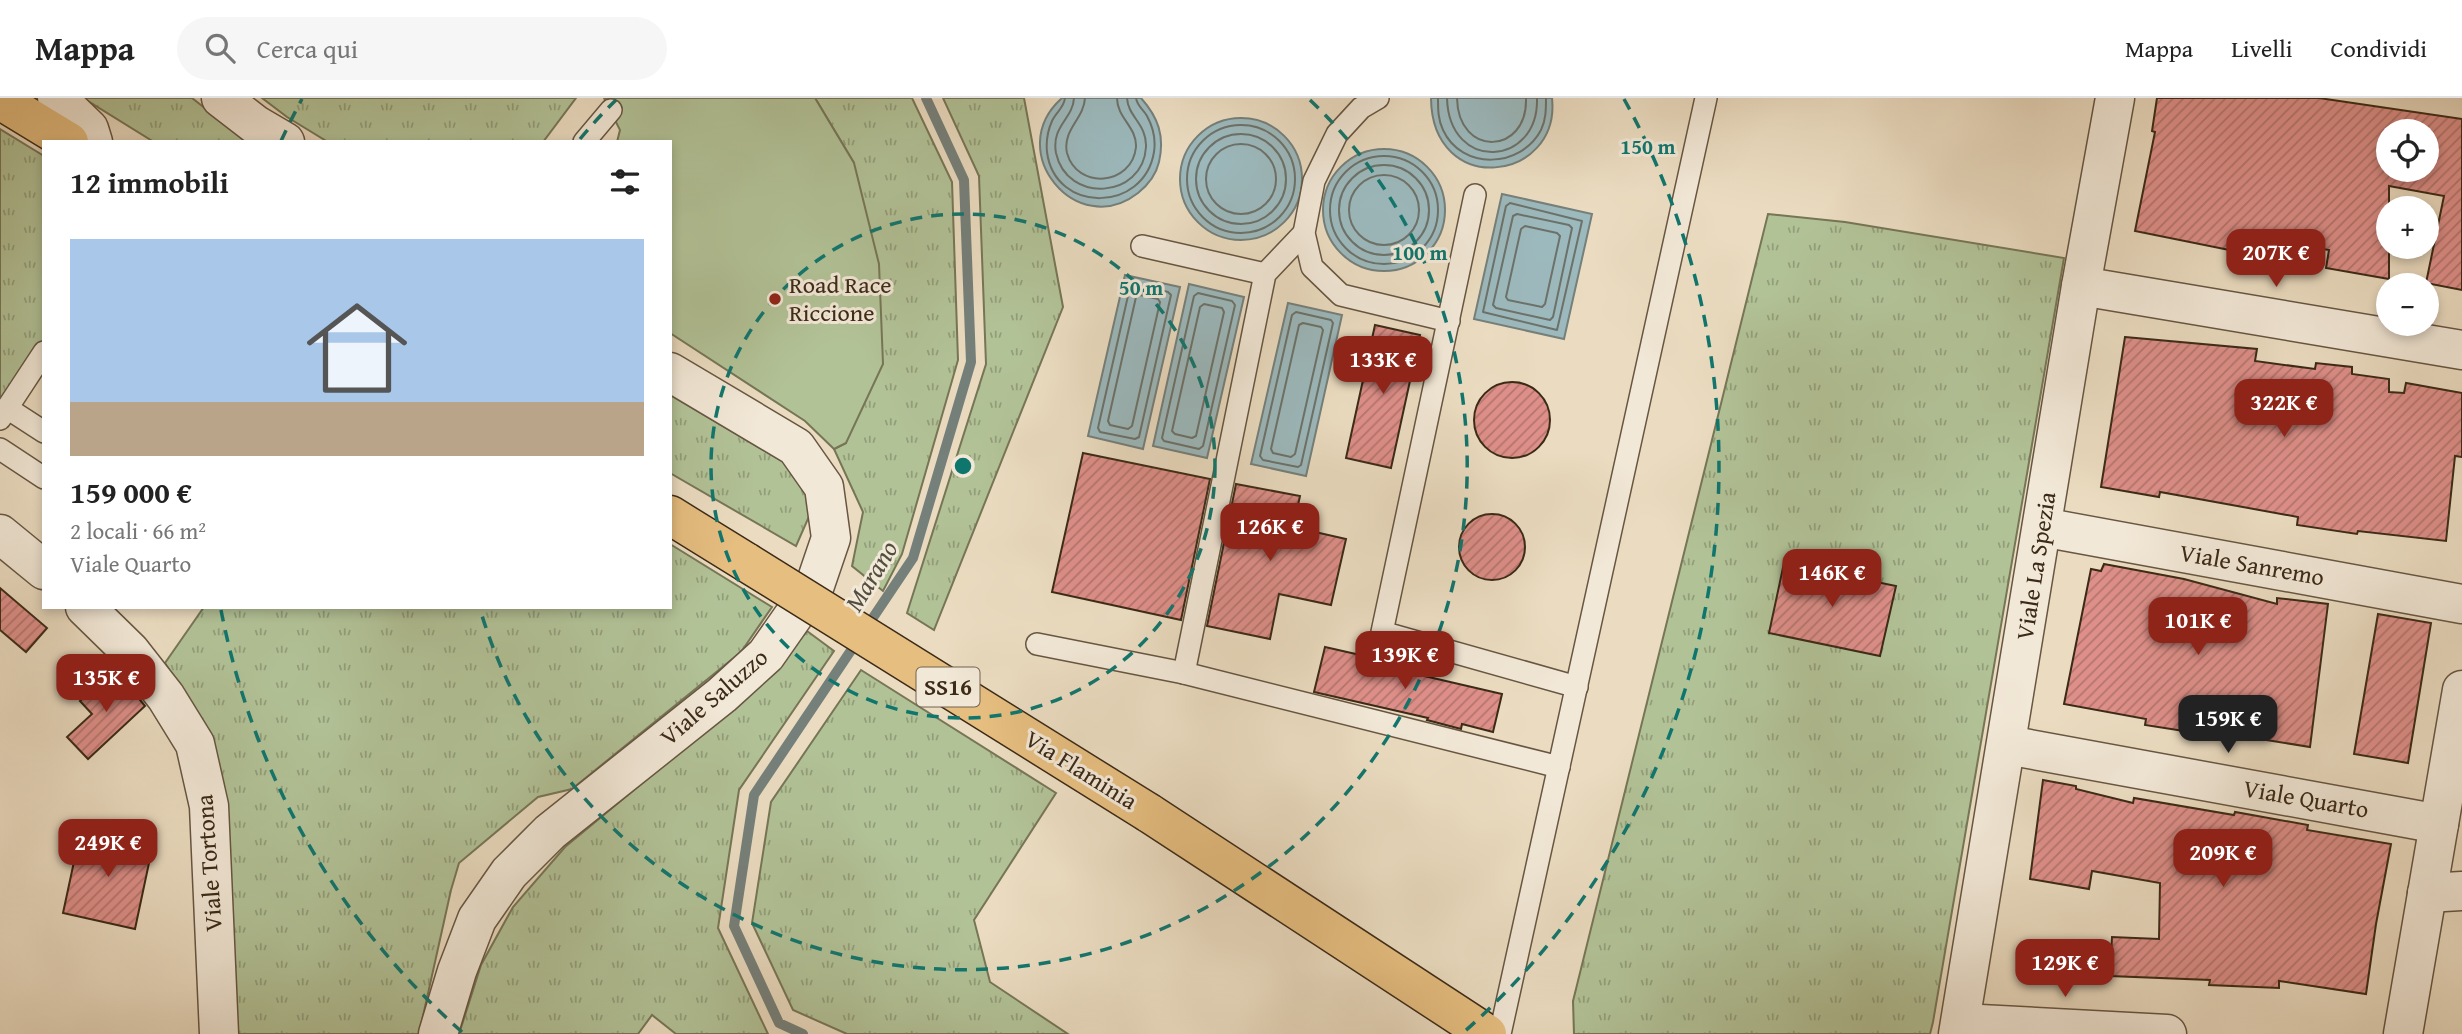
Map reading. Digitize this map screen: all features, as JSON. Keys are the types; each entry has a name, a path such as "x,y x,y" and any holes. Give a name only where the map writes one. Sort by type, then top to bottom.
{"main road":[{"path":"0,100 66,140"},
{"name":"Via Flaminia","path":"672,516 1149,813 1487,1034"}],"street":[{"path":"57,98 89,129 92,140"},
{"path":"221,98 256,125 282,140"},
{"name":"Viale La Spezia","path":"1960,1028 2081,286 2083,213 2115,98"},
{"path":"2081,286 2462,350"},
{"name":"Viale Saluzzo","path":"438,1034 457,971 477,919 509,873 550,832 722,695 766,655 815,585 831,538 824,487 796,447 672,373"},
{"name":"Viale Sanremo","path":"2042,527 2462,604"},
{"path":"0,534 42,568"},
{"name":"Viale Tortona","path":"87,609 130,651 166,697 195,744 209,806 219,1034"},
{"path":"2403,1034 2444,892 2439,824 2462,690"},
{"name":"Viale Quarto","path":"2007,744 2439,824"},
{"path":"1960,1028 2167,1034"}],"lane":[{"path":"1500,1034 1706,98"},
{"path":"1361,101 1338,134 1314,181 1304,233 1312,267 1341,295 1449,321"},
{"path":"586,140 611,110"},
{"path":"1475,195 1382,632 1577,687"},
{"path":"1184,673 1265,274 1304,233"},
{"path":"1142,246 1265,274"},
{"path":"42,355 4,413 42,431"},
{"path":"0,449 42,477"},
{"path":"1037,644 1184,673 1559,767"}],"green space":[{"path":"83,98 192,98 245,140 151,140"},
{"path":"262,98 576,98 544,140 325,140"},
{"name":"Road Race Riccione","path":"604,98 815,98 854,163 879,264 883,364 846,443 834,449 805,421 672,334 672,140 618,140 620,130"},
{"path":"815,98 912,98 952,182 958,360 902,554 883,591 852,566 863,512 834,449 846,443 854,163"},
{"path":"943,98 1024,98 1063,307 934,630 907,613 986,364 979,176"},
{"path":"0,129 42,155 42,343 0,399"},
{"path":"1768,214 1845,222 2064,258 1933,1022 1930,1034 1574,1034 1573,1001"},
{"path":"672,396 785,463 804,486 811,512 796,546 672,474"},
{"path":"672,545 772,607 741,652 572,789 538,797 459,863 419,1034 237,1034 212,737 165,663 203,609 672,609"},
{"path":"807,631 834,651 739,790 718,928 768,1034 676,1034 652,1015 638,1034 459,1034 481,965 513,907 565,847 762,684"},
{"path":"861,670 1056,793 974,920 990,982 1068,1034 847,1034 793,1010 752,923 771,802"}],"water":[{"path":"1062,98 1141,98 1147,105 1159,127 1161,153 1154,175 1138,193 1115,205 1092,206 1071,198 1055,183 1044,164 1040,142 1046,119"},
{"path":"1431,98 1552,98 1549,126 1537,148 1518,162 1495,167 1472,165 1452,152 1437,130"},
{"path":"1241,118 1264,123 1284,136 1297,156 1302,179 1297,202 1284,222 1264,235 1241,240 1218,235 1198,222 1185,202 1180,179 1185,156 1198,136 1218,123"},
{"path":"1384,149 1407,154 1427,167 1440,187 1445,210 1440,233 1427,253 1407,266 1384,271 1361,266 1341,253 1328,233 1323,210 1328,187 1341,167 1361,154"},
{"path":"1502,194 1592,214 1564,339 1474,319"},
{"path":"1125,275 1180,287 1143,449 1088,436"},
{"path":"1189,284 1244,297 1207,458 1153,446"},
{"path":"1288,303 1342,315 1306,476 1251,464"}],"building":[{"path":"2157,98 2319,98 2462,119 2462,290 2439,286 2439,273 2428,273 2431,259 2439,259 2439,220 2444,196 2389,186 2389,196 2376,196 2376,259 2389,259 2389,273 2376,273 2376,277 2326,268 2329,250 2262,239 2259,256 2135,231 2155,132 2152,131"},
{"path":"1375,325 1420,335 1391,468 1346,458"},
{"path":"2125,337 2257,349 2255,361 2315,369 2316,363 2352,367 2352,374 2389,379 2389,392 2404,393 2406,383 2462,393 2462,457 2455,456 2446,541 2358,531 2357,534 2297,525 2298,517 2160,492 2159,497 2101,487"},
{"path":"1512,382 1526,385 1539,393 1547,406 1550,420 1547,434 1539,447 1526,455 1512,458 1498,455 1485,447 1477,434 1474,420 1477,406 1485,393 1498,385"},
{"path":"1083,453 1210,479 1181,620 1052,592"},
{"path":"1236,484 1300,496 1293,527 1346,539 1331,605 1279,594 1270,639 1207,626"},
{"path":"1492,514 1505,517 1515,524 1522,534 1525,547 1522,560 1515,570 1505,577 1492,580 1479,577 1469,570 1462,560 1459,547 1462,534 1469,524 1479,517"},
{"path":"1784,563 1896,586 1880,656 1769,633"},
{"path":"2104,564 2184,579 2277,604 2277,598 2328,604 2310,747 2211,731 2210,735 2145,725 2146,719 2064,704 2091,569 2101,571"},
{"path":"0,588 47,628 26,652 0,630"},
{"path":"2378,614 2431,623 2408,763 2354,754"},
{"path":"1325,647 1422,669 1420,675 1502,694 1493,732 1462,724 1461,729 1427,720 1428,718 1314,692"},
{"path":"115,669 145,706 88,759 67,737 92,714 80,701"},
{"path":"2043,780 2076,786 2076,789 2133,803 2134,798 2234,815 2235,812 2308,825 2307,830 2391,844 2366,994 2279,981 2279,988 2209,985 2210,980 2110,976 2112,937 2159,939 2160,883 2092,871 2089,889 2030,879"},
{"path":"81,829 153,844 135,929 63,913"}],"waterway":[{"name":"Marano","path":"803,1034 779,1023 734,926 754,795 913,558 971,362 964,180 926,98"}],"place":[{"name":"Road Race Riccione","path":"775,299"}]}
